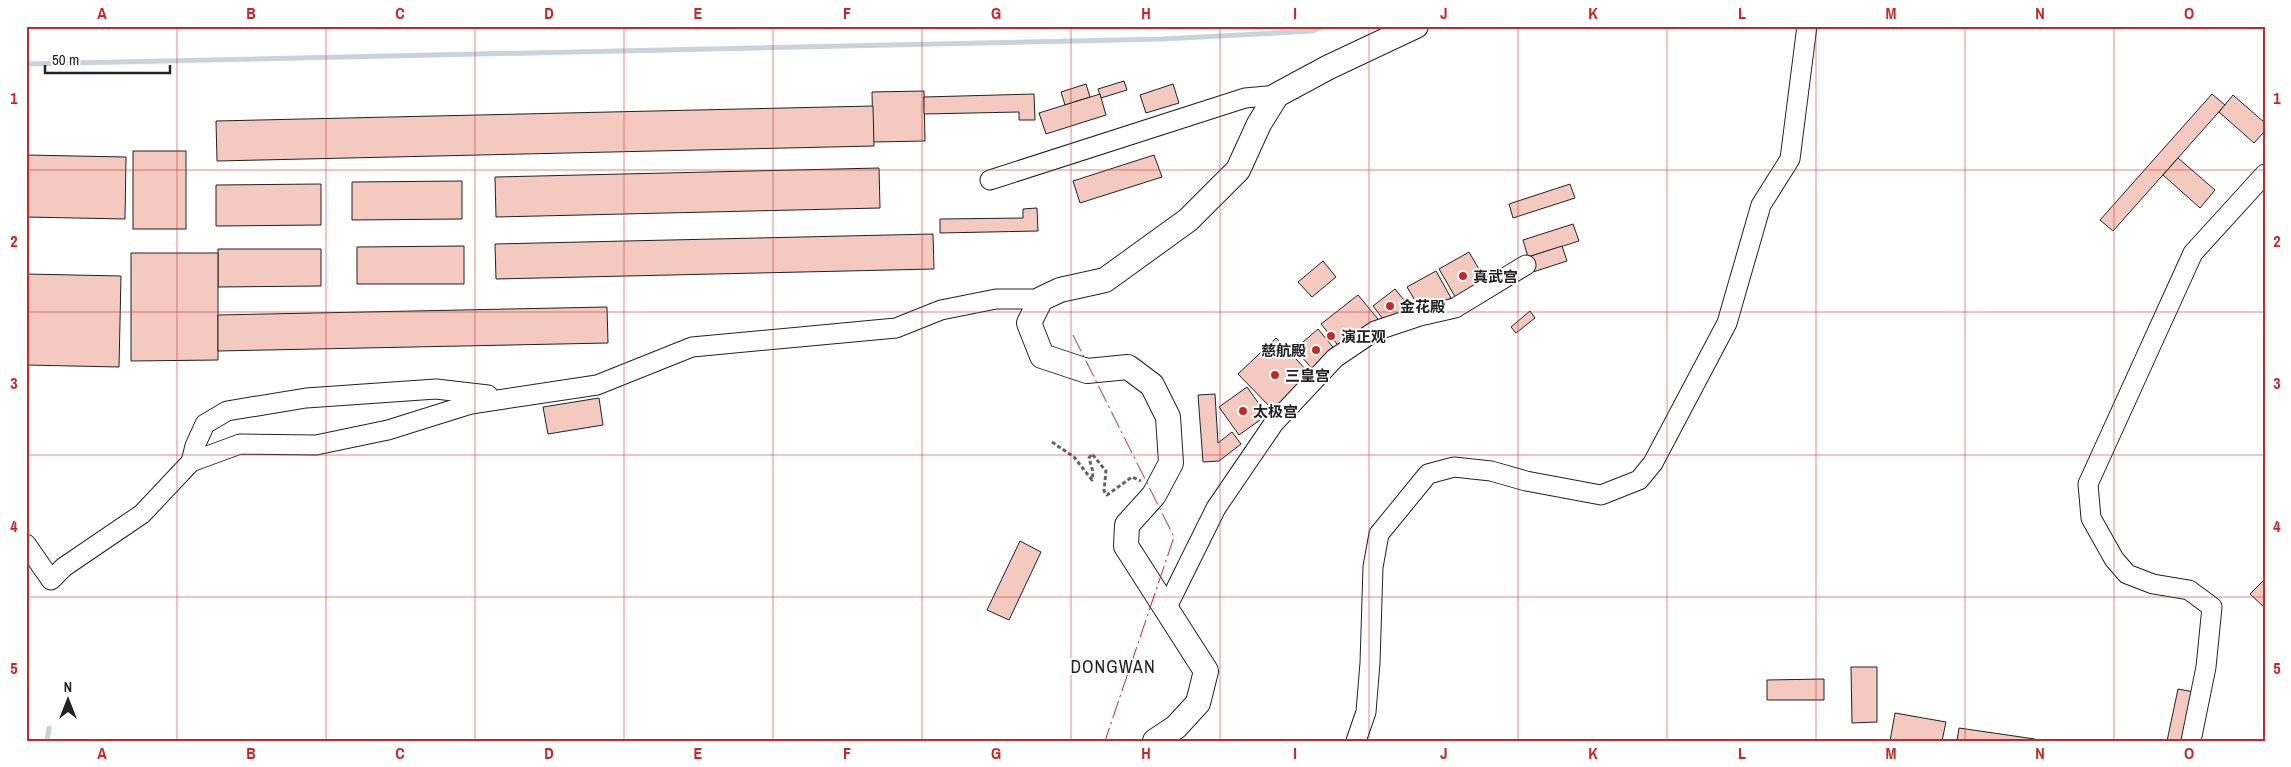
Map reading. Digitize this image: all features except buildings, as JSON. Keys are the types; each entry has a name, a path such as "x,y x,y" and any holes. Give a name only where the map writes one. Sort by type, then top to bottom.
{"main road":[{"path":"1155,741 1176,727 1198,703 1206,671 1126,546 1127,525 1154,495 1171,463 1168,417 1152,385 1128,367 1087,371 1042,356 1029,323 1041,299 1060,290 1105,280 1188,220 1238,170 1259,124 1277,95 1329,67 1416,26"}],"street":[{"path":"1356,741 1366,712 1370,663 1373,567 1379,534 1428,474 1454,467 1491,470 1526,481 1601,495 1640,480 1653,463 1727,323 1761,205 1790,159 1807,26"},
{"path":"990,180 1245,98 1277,95"},
{"path":"2191,741 2206,667 2212,607 2188,590 2153,584 2127,574 2114,559 2091,518 2088,484 2192,253 2265,174"},
{"path":"1166,609 1216,508 1274,423 1335,358 1374,331 1420,316 1455,308 1526,265"},
{"path":"26,544 51,580 64,567 142,514 191,462 240,444 316,445 388,430 471,404 504,397 550,393 597,385 692,348 896,328 941,310 996,299 1041,299"},
{"path":"191,462 195,446 205,424 227,411 306,398 436,389 504,397"}],"path":[{"path":"1052,442 1074,457 1092,480 1093,472 1089,458 1092,454 1106,471 1104,491 1107,495 1132,477 1158,488"}],"waterway":[{"path":"26,64 1163,39 1313,31 1324,26"},
{"path":"47,741 49,728"}],"power":[{"path":"1073,335 1174,537 1105,741"}],"place":[{"name":"真武宫","path":"1463,276"},
{"name":"金花殿","path":"1390,306"},
{"name":"演正观","path":"1331,336"},
{"name":"慈航殿","path":"1316,350"},
{"name":"三皇宫","path":"1275,375"},
{"name":"太极宫","path":"1243,411"}],"district":[{"name":"DONGWAN","path":"1113,666"}]}
